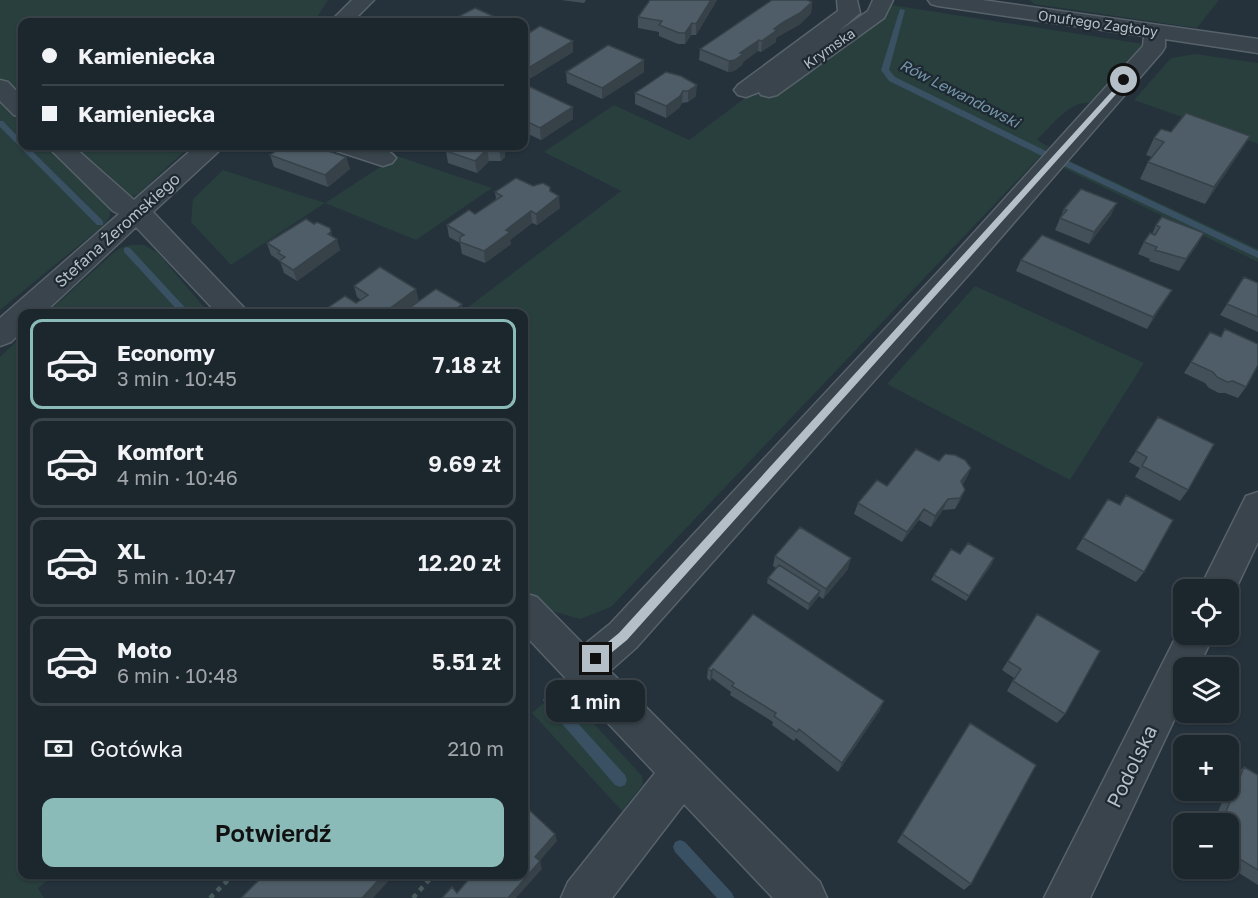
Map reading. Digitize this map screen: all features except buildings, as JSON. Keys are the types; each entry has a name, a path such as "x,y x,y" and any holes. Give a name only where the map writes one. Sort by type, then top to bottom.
{"street":[{"path":"344,18 364,0"},
{"path":"746,90 849,13 848,0"},
{"name":"Krymska","path":"769,90 877,14 883,0"},
{"name":"Onufrego Zagłoby","path":"938,0 1258,46"},
{"path":"582,670 623,636 961,264 1154,47 1155,32"},
{"path":"0,87 18,106"},
{"path":"62,150 122,205 137,213 231,309"},
{"name":"Stefana Żeromskiego","path":"29,309 206,150"},
{"path":"358,150 383,158"},
{"name":"Stefana Żeromskiego","path":"0,335 18,319"},
{"path":"1222,579 1258,506"},
{"path":"528,613 804,898"},
{"name":"Podolska","path":"1067,898 1190,645"},
{"path":"584,898 682,773"}],"path":[{"path":"210,898 229,879"},
{"path":"413,898 430,879"}],"green space":[{"path":"0,0 328,0 317,18 18,18 18,97 0,78"},
{"path":"1030,0 1219,0 1197,28 1034,4"},
{"path":"891,5 1143,44 1089,103 1075,106 1054,122 1037,140 1049,147 611,607 580,619 545,609 528,590 528,309 466,309 621,191 544,152 614,105 689,140 749,95 788,87 830,59 868,12 885,16"},
{"path":"1195,54 1258,63 1258,144 1134,100 1171,58"},
{"path":"0,94 18,114 18,150 54,150 110,205 110,210 109,218 101,227 0,310"},
{"path":"73,150 186,150 138,194 128,198"},
{"path":"397,156 492,188 416,240 325,203"},
{"path":"1070,161 1258,249 1258,262 1061,167"},
{"path":"223,170 325,203 231,265 191,222 193,199"},
{"path":"144,245 158,253 206,309 51,309 120,248"},
{"path":"975,286 1144,363 1070,480 887,384"},
{"path":"18,340 18,879 49,879 38,888 44,898 0,898 0,357"},
{"path":"561,688 642,776 643,784 622,811 532,713"}],"waterway":[{"name":"Rów Lewandowski","path":"902,10 885,70 892,79 1045,154"},
{"path":"0,123 18,141"},
{"path":"27,150 100,223"},
{"name":"Rów Lewandowski","path":"1067,164 1258,255"},
{"path":"127,250 182,309"},
{"path":"549,700 620,780"},
{"path":"680,847 727,898"}],"route":[{"path":"596,659 623,636 961,264 1124,80"}]}
